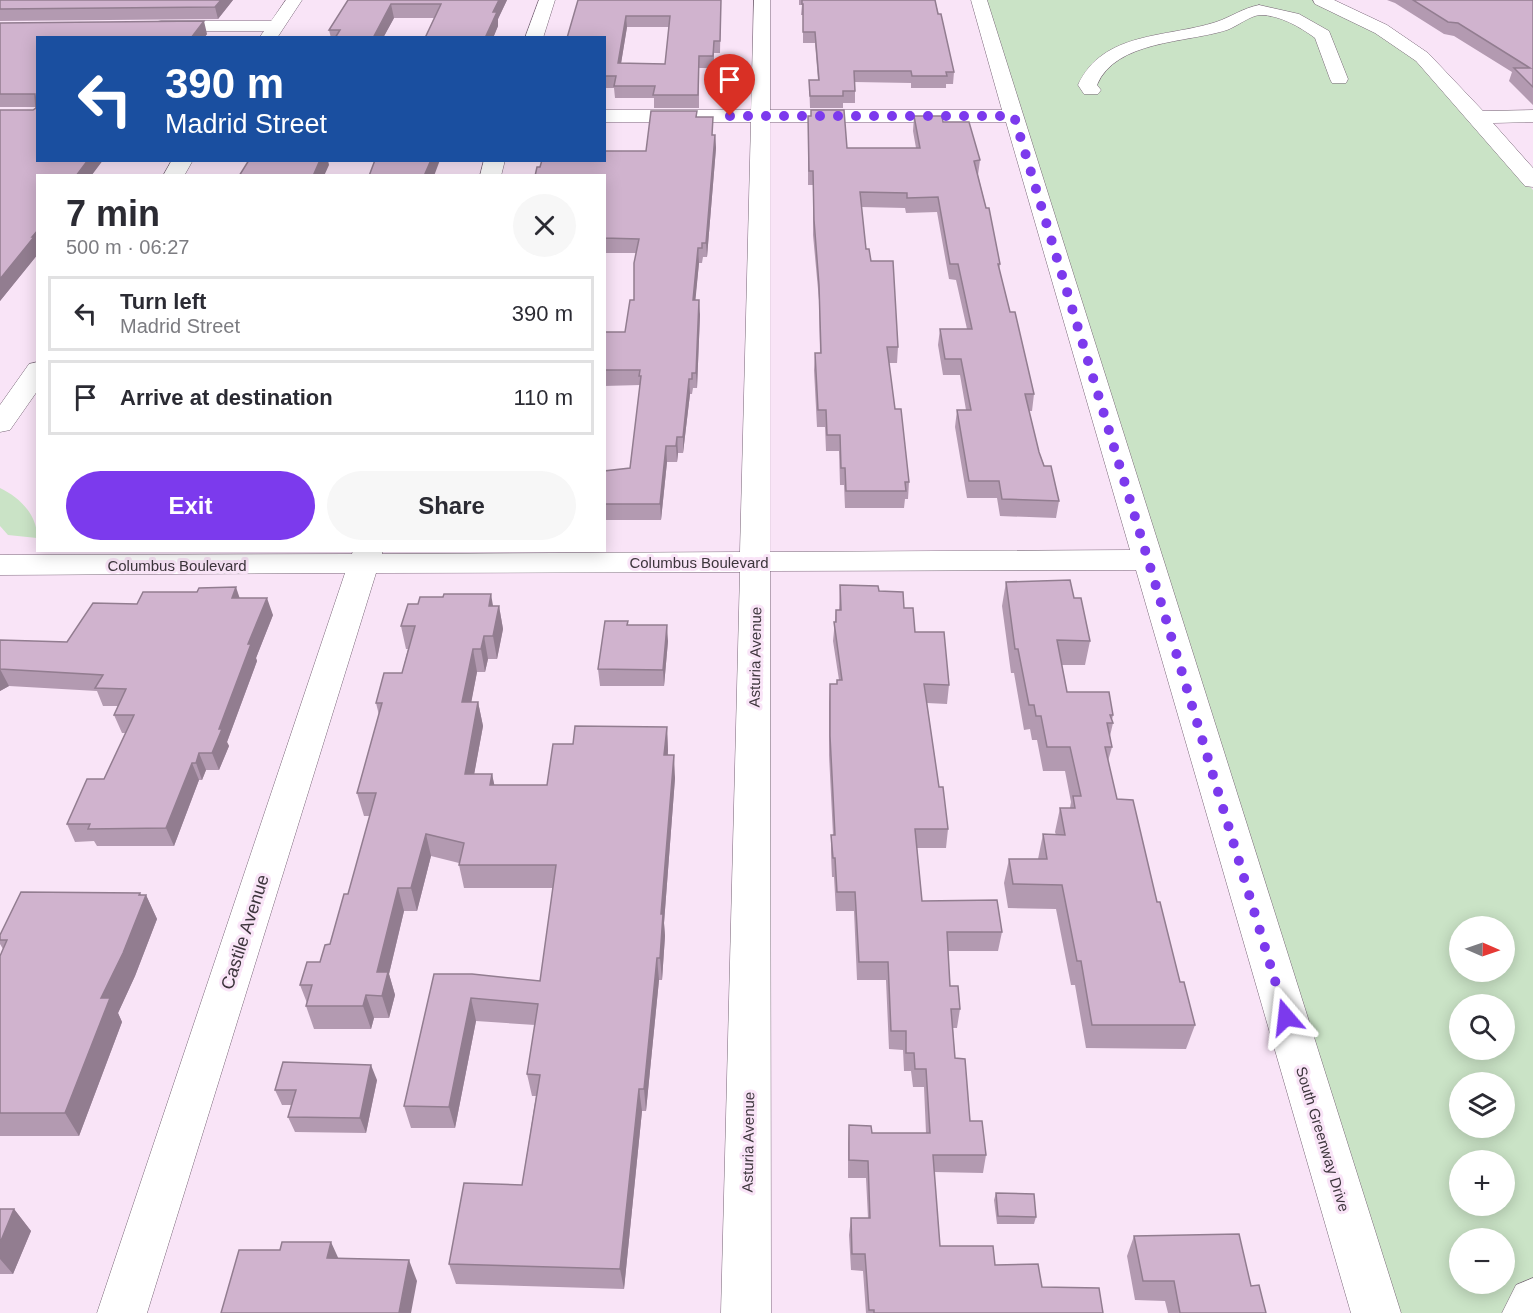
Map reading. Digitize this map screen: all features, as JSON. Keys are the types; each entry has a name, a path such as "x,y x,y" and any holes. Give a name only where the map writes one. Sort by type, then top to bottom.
{"street":[{"path":"139,27 272,32 294,0"},
{"path":"535,36 547,0"},
{"name":"Asturia Avenue","path":"746,1313 757,562 762,0"},
{"name":"South Greenway Drive","path":"979,0 1376,1313"},
{"path":"1321,0 1372,24 1413,50 1437,71 1533,181"},
{"path":"1091,90 1087,85 1088,79 1095,69 1116,52 1223,25 1261,10 1288,18 1323,35 1339,79"},
{"path":"606,116 1014,116"},
{"path":"1477,117 1533,117"},
{"path":"0,424 36,373"},
{"name":"Columbus Boulevard","path":"3,563 366,557 757,562 1147,560"},
{"name":"Castile Avenue","path":"123,1313 366,557"},
{"path":"1527,1313 1533,1302"}],"green space":[{"path":"985,0 1315,0 1388,36 1439,81 1533,190 1533,1313 1394,1313"},
{"path":"0,488 14,496 31,514 36,538 8,535 0,526"}],"building":[{"path":"0,0 221,0 215,7 0,9"},
{"path":"348,0 499,0 493,12 497,12 486,36 426,36 441,4 391,4 374,36 336,36 340,30 329,30"},
{"path":"578,0 721,0 720,41 714,41 713,56 699,56 698,95 653,95 655,86 614,86 616,76 606,76 606,36 568,36","holes":["626,16 670,16 665,64 618,63"]},
{"path":"802,0 935,0 938,14 941,14 954,72 946,72 947,76 912,76 911,71 854,71 855,91 843,91 843,96 810,96 809,80 819,80 815,32 803,32"},
{"path":"1413,0 1533,0 1533,87 1514,68 1530,68 1458,23 1448,22"},
{"path":"204,21 193,36 36,36 36,108 35,94 0,94 0,23"},
{"path":"36,108 36,162 86,162 78,174 36,174 36,232 0,279 0,110 33,110"},
{"path":"811,110 844,110 847,148 920,148 914,116 942,116 943,122 969,122 980,160 974,161 986,208 989,208 1000,264 998,264 1010,312 1015,312 1034,394 1025,394 1039,452 1044,466 1051,466 1059,501 1002,499 999,481 969,481 957,410 971,410 961,359 945,359 940,329 972,329 958,264 950,264 938,197 907,198 907,193 860,192 866,249 869,249 871,261 893,261 898,347 887,347 895,409 901,409 909,482 905,482 906,491 846,491 845,468 841,468 840,435 827,435 826,410 818,410 815,353 821,353 813,171 809,171 808,116 811,116"},
{"path":"651,111 697,111 696,117 713,117 712,135 715,135 706,243 702,243 702,248 698,248 693,300 699,300 696,373 692,373 692,379 689,379 683,437 677,437 676,446 666,446 660,504 606,504 606,471 630,468 641,376 639,376 640,370 606,370 606,332 625,332 630,300 634,300 634,263 639,239 606,238 606,174 535,174 541,162 606,162 606,151 646,151"},
{"path":"248,162 319,162 314,174 240,174"},
{"path":"374,162 430,162 425,174 370,174"},
{"path":"1070,580 1074,598 1081,598 1090,641 1057,640 1067,692 1109,692 1113,715 1110,715 1113,723 1107,723 1112,747 1105,747 1117,799 1133,800 1157,902 1160,902 1180,982 1184,982 1195,1025 1092,1025 1081,961 1077,961 1062,885 1013,884 1009,859 1047,859 1043,834 1065,835 1060,808 1075,808 1073,796 1081,796 1070,747 1047,747 1041,716 1036,716 1034,705 1029,705 1018,649 1015,649 1006,582"},
{"path":"840,585 878,586 879,591 903,592 904,608 913,608 915,632 944,632 949,685 924,684 939,787 943,787 948,829 915,829 922,901 997,900 1002,932 947,932 950,986 958,986 960,1009 951,1009 955,1058 965,1059 970,1121 982,1121 986,1155 933,1155 940,1246 993,1246 995,1265 1038,1264 1042,1287 1099,1288 1103,1313 874,1313 874,1310 869,1310 865,1254 852,1254 851,1218 870,1218 868,1161 849,1160 849,1125 871,1126 872,1133 930,1133 926,1069 915,1069 914,1053 906,1053 906,1031 891,1031 888,962 859,962 855,892 837,892 831,835 835,835 830,684 837,684 837,680 842,680 834,622 836,622 836,610 841,610"},
{"path":"236,587 232,598 267,598 248,644 251,644 212,753 199,753 196,763 192,763 166,828 88,829 90,824 67,824 87,779 104,779 134,715 114,715 126,689 95,688 103,675 0,669 0,640 67,642 93,603 137,604 143,592 197,592 199,588"},
{"path":"444,594 491,594 489,606 499,606 493,636 484,636 481,649 473,649 462,702 478,702 465,774 492,774 490,785 547,785 553,744 573,744 575,726 667,727 664,755 674,755 661,914 663,914 660,958 657,958 644,1089 639,1089 620,1269 449,1264 464,1183 522,1185 540,1075 527,1074 538,1004 471,998 449,1107 404,1106 434,974 472,974 540,981 556,865 459,865 464,843 426,834 411,888 398,888 377,972 388,972 382,996 366,995 363,1006 306,1006 312,985 300,985 307,962 320,962 325,945 330,944 344,894 348,894 376,793 357,793 382,703 376,703 384,673 402,673 415,626 401,626 408,604 418,604 420,597 443,597"},
{"path":"605,621 628,621 627,625 667,625 663,670 598,669"},
{"path":"21,892 140,893 139,895 146,895 123,953 101,998 110,998 65,1113 0,1113 0,956 7,940 0,940 0,935"},
{"path":"283,1062 371,1065 360,1118 288,1117 296,1090 275,1090"},
{"path":"996,1193 1034,1194 1036,1217 998,1216"},
{"path":"0,1209 14,1209 0,1243"},
{"path":"1239,1234 1251,1286 1259,1285 1266,1313 1180,1313 1174,1281 1143,1281 1134,1236"},
{"path":"282,1242 331,1242 327,1258 409,1260 399,1313 221,1313 239,1250 280,1250"}],"route":[{"path":"730,116 1014,116 1286,1017"}]}
